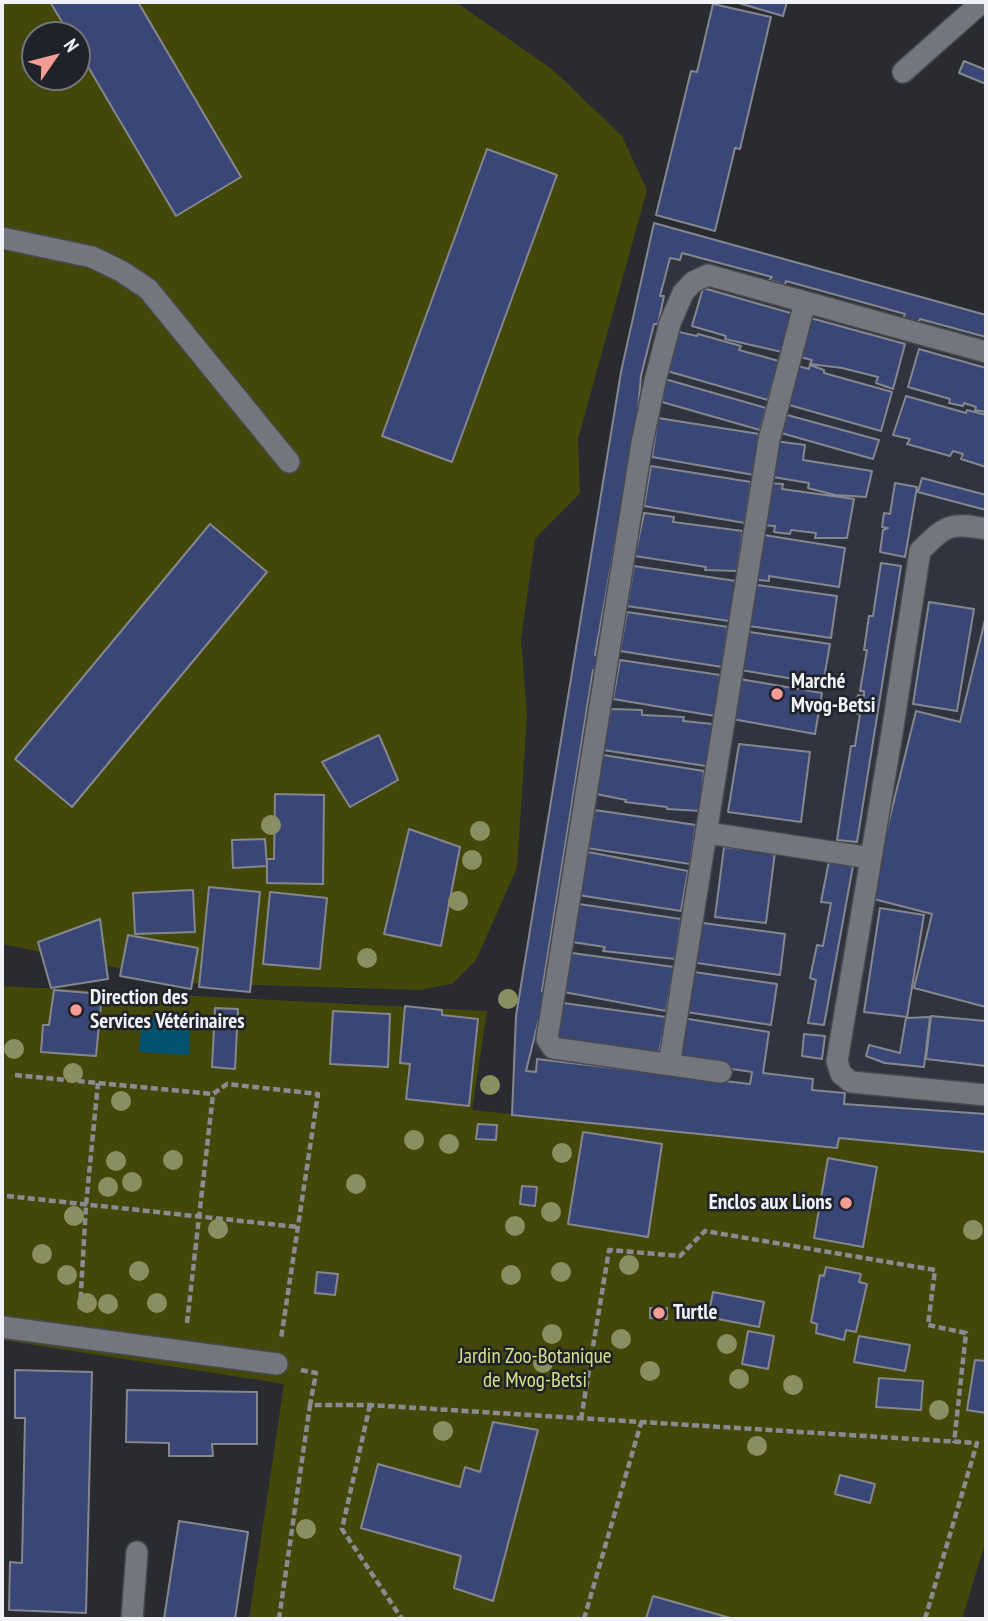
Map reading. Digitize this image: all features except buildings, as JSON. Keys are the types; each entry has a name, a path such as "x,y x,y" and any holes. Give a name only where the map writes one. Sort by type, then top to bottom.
{"street":[{"path":"903,72 982,2"},
{"path":"2,238 92,257 121,271 148,289 289,462"},
{"path":"721,1072 553,1048 547,1039 642,443 670,323 683,293 693,282 708,275 986,352"},
{"path":"669,1065 769,440 805,302"},
{"path":"986,529 959,524 939,532 920,551 837,1061 841,1073 851,1082 986,1095"},
{"path":"708,833 871,858"},
{"path":"2,1327 277,1364"},
{"path":"132,1619 137,1552"}],"path":[{"path":"15,1075 213,1094 227,1084 318,1094 277,1364 316,1373 279,1619"},
{"path":"79,1338 86,1205 98,1083"},
{"path":"184,1352 213,1094"},
{"path":"7,1196 298,1227"},
{"path":"581,1419 609,1250 680,1256 705,1231 935,1270 928,1325 966,1333 954,1443"},
{"path":"310,1405 370,1405 977,1443 925,1619"},
{"path":"370,1405 342,1529 402,1619"},
{"path":"584,1619 641,1423"}],"shaded area":[{"name":"Marché Mvog-Betsi","path":"654,223 986,315 986,1152 840,1138 837,1148 512,1115 516,1016 621,372"}],"green space":[{"path":"2,2 456,2 553,70 622,136 647,190 578,439 580,493 535,539 521,639 527,715 517,868 476,960 452,984 419,990 191,983 2,944"},
{"name":"Jardin Zoo-Botanique de Mvog-Betsi","path":"2,986 487,1011 472,1110 836,1148 839,1138 986,1152 986,1540 962,1619 249,1619 284,1384 2,1340"}],"water":[{"path":"142,1017 190,1020 189,1055 139,1052"}],"place":[{"name":"Marché Mvog-Betsi","path":"777,694"},
{"name":"Direction des Services Vétérinaires","path":"76,1010"},
{"name":"Enclos aux Lions","path":"846,1203"},
{"name":"Turtle","path":"659,1313"}]}
